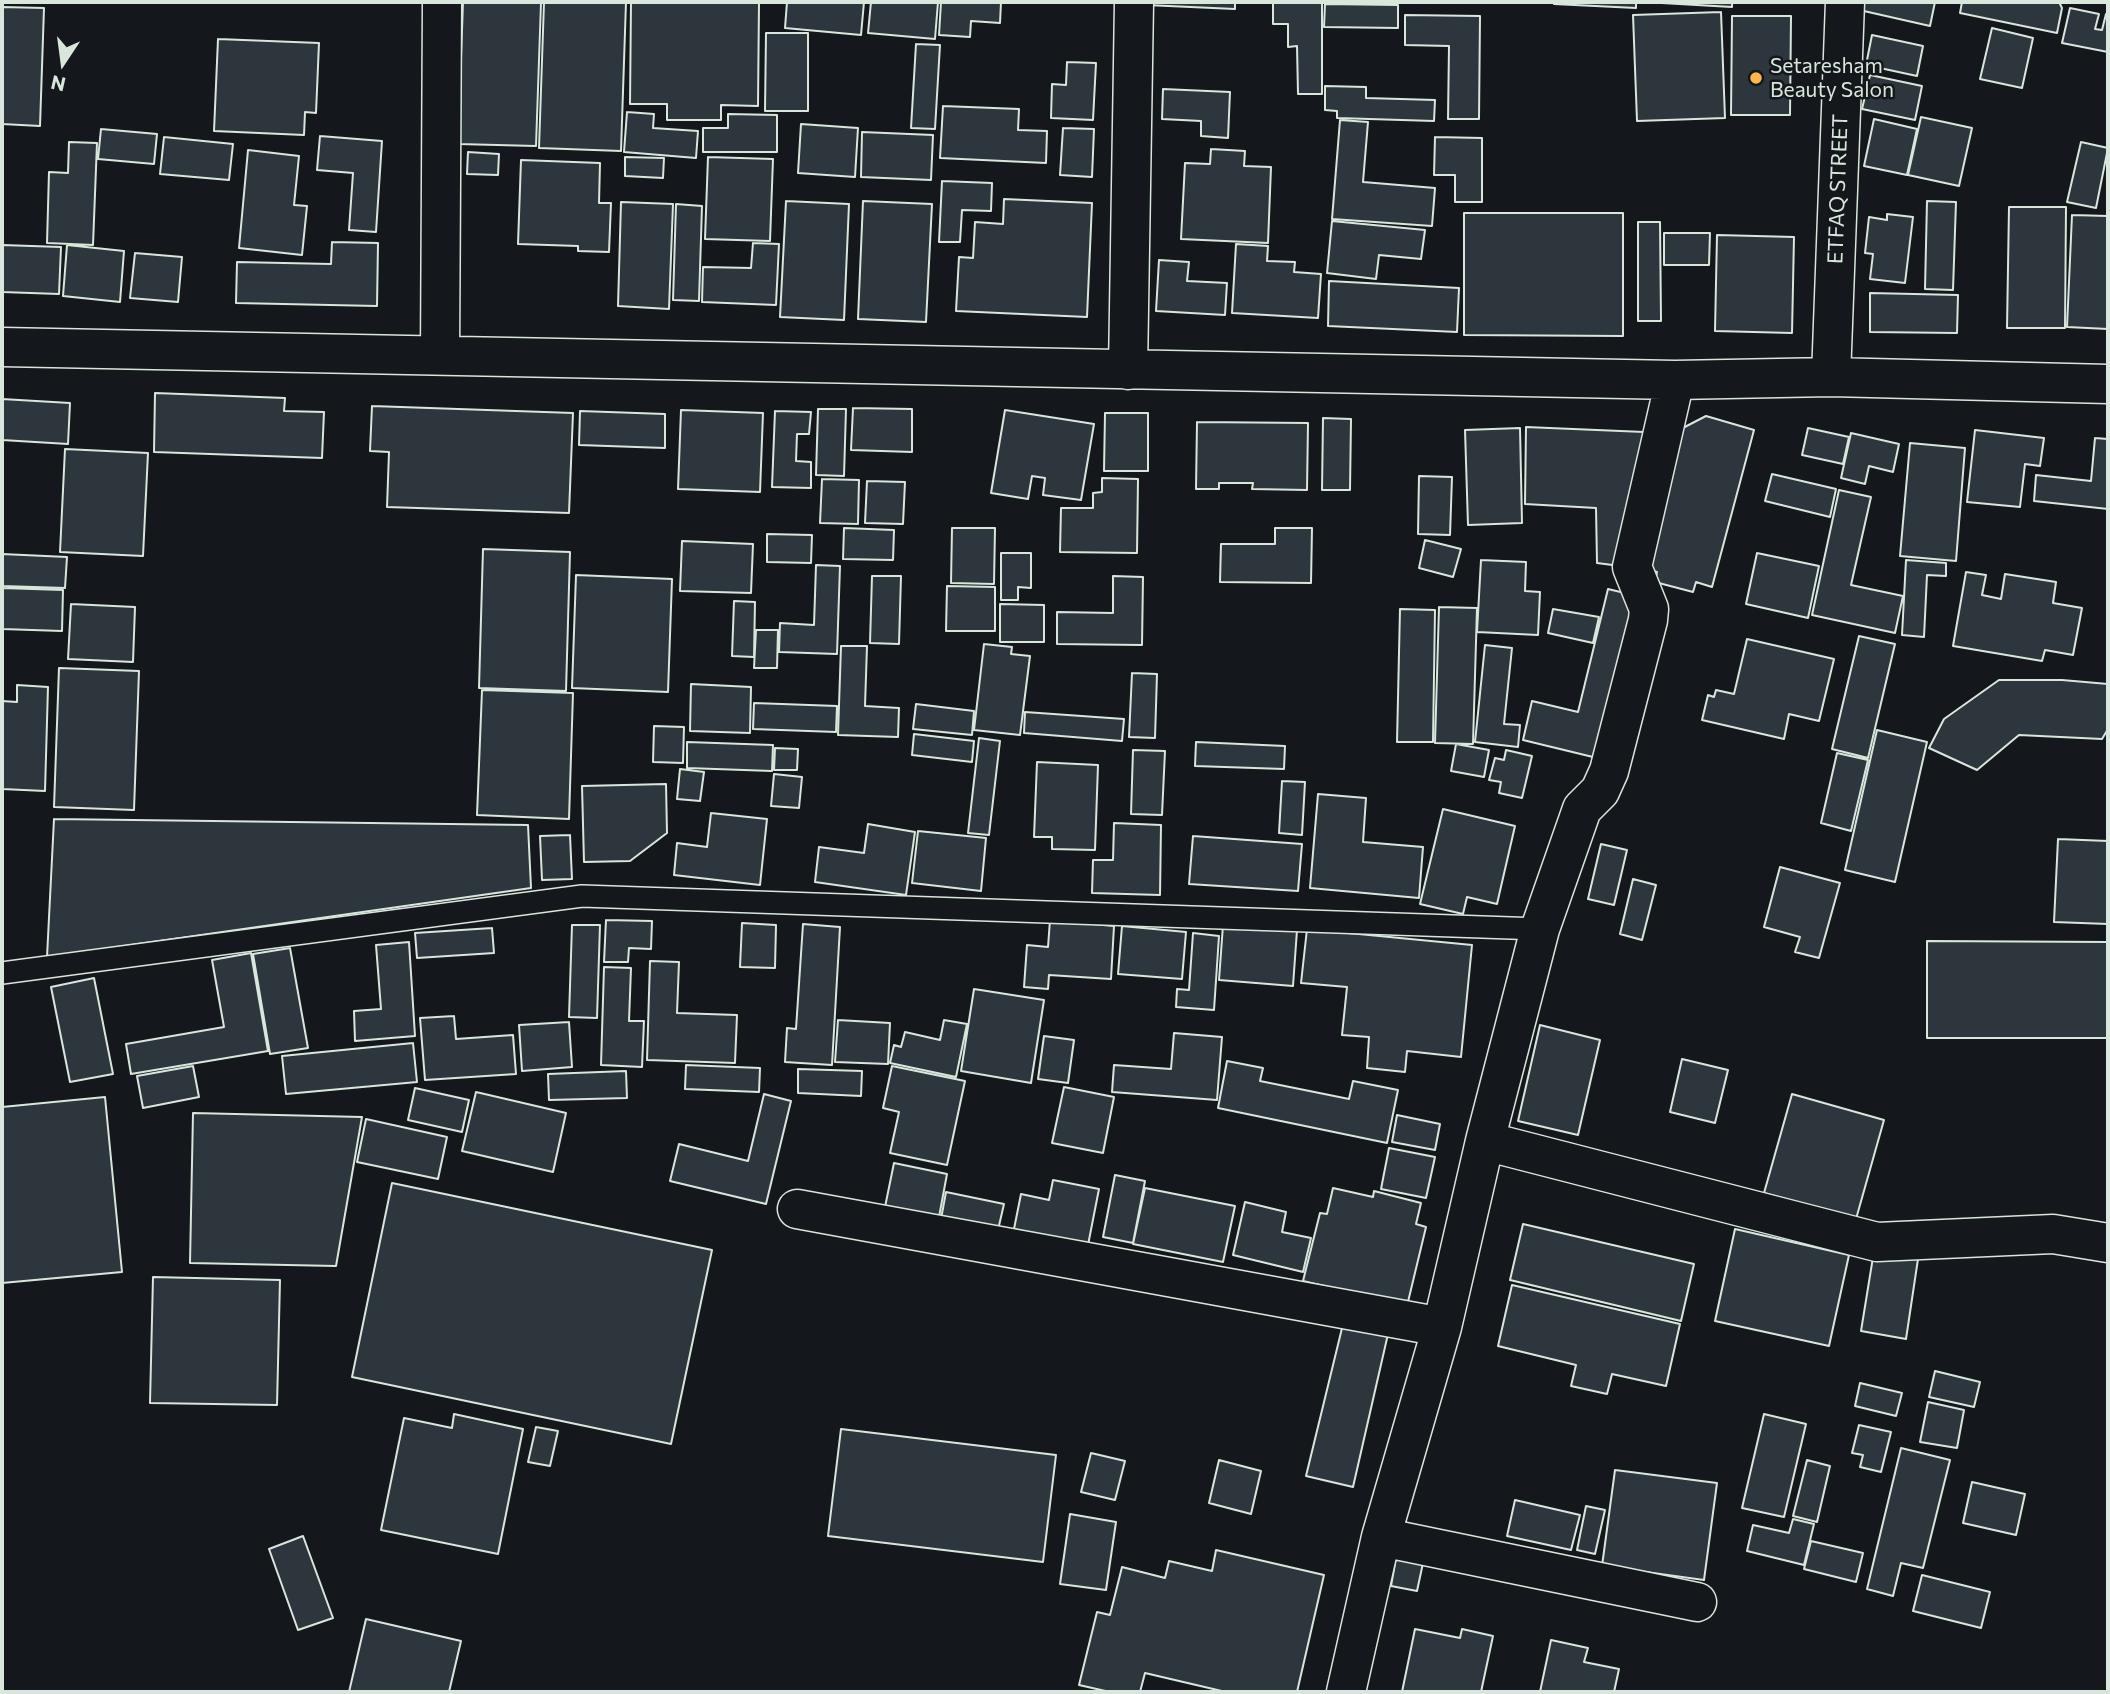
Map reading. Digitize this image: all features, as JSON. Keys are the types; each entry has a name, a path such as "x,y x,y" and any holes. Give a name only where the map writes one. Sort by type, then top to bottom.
{"street":[{"path":"440,355 442,2"},
{"path":"1128,370 1134,2"},
{"name":"ETFAQ STREET","path":"1831,377 1845,2"},
{"path":"2,347 1675,380 1831,377 2108,384"},
{"path":"1346,1692 1381,1538 1442,1327 1485,1141 1540,929 1582,809 1600,791 1609,771 1648,620 1649,609 1632,567 1675,380"},
{"path":"1485,1141 1877,1242 2053,1234 2108,1243"},
{"path":"797,1209 1442,1327"},
{"path":"1381,1538 1697,1602"}],"lane":[{"path":"2,973 582,896 1540,929"}],"building":[{"path":"463,2 541,3 536,146 458,144"},
{"path":"544,2 626,2 621,151 539,148"},
{"path":"631,2 759,2 758,106 721,105 721,120 667,120 667,104 630,104"},
{"path":"787,2 864,2 861,35 785,28"},
{"path":"871,2 938,2 935,39 868,33"},
{"path":"941,2 1001,2 1000,23 971,21 970,37 939,35"},
{"path":"1147,2 1235,2 1235,9 1146,5"},
{"path":"1273,2 1322,2 1322,94 1298,94 1297,46 1288,47 1288,24 1273,24"},
{"path":"1636,2 1636,8 1554,4"},
{"path":"1644,2 1732,2 1732,7"},
{"path":"1857,2 1935,2 1930,26 1855,9"},
{"path":"1962,2 2059,2 2062,8 2057,33 1960,13"},
{"path":"1325,4 1398,5 1398,28 1324,27"},
{"path":"2,7 44,8 40,126 2,124"},
{"path":"2070,8 2099,14 2095,29 2102,30 2106,14 2108,15 2108,52 2062,43"},
{"path":"1721,12 1725,118 1637,121 1633,15"},
{"path":"1405,15 1480,16 1479,119 1448,119 1449,46 1405,45"},
{"path":"1732,16 1791,16 1790,115 1731,115"},
{"path":"1992,28 2033,38 2022,88 1980,79"},
{"path":"766,33 808,33 808,111 765,111"},
{"path":"1872,35 1923,46 1917,76 1866,65"},
{"path":"218,39 319,43 316,113 305,112 304,135 214,131"},
{"path":"916,44 940,45 935,129 911,128"},
{"path":"1067,62 1096,63 1093,120 1051,118 1052,84 1066,85"},
{"path":"1870,75 1922,86 1915,120 1862,109"},
{"path":"1325,86 1366,87 1366,98 1435,100 1434,121 1337,118 1337,111 1325,110"},
{"path":"1163,89 1230,92 1228,138 1201,136 1201,121 1162,119"},
{"path":"943,106 1019,109 1018,130 1047,131 1046,163 940,158"},
{"path":"627,112 654,114 653,128 698,131 696,158 624,152"},
{"path":"728,114 777,115 777,152 703,152 703,128 728,128"},
{"path":"1921,117 1972,128 1959,186 1908,175"},
{"path":"1874,119 1917,129 1907,175 1864,166"},
{"path":"1340,120 1368,122 1363,182 1435,188 1432,226 1332,219"},
{"path":"801,124 858,128 855,177 798,173"},
{"path":"1063,128 1094,129 1092,177 1060,175"},
{"path":"101,129 157,134 154,164 98,159"},
{"path":"862,132 933,135 931,180 861,177"},
{"path":"320,136 382,141 376,232 349,230 353,173 317,170"},
{"path":"164,137 233,144 229,180 160,174"},
{"path":"1435,137 1482,138 1482,202 1455,202 1455,175 1434,175"},
{"path":"69,142 97,143 93,245 47,243 49,172 68,173"},
{"path":"2081,142 2108,148 2096,208 2067,202"},
{"path":"1211,149 1245,151 1244,166 1271,167 1268,243 1181,239 1185,163 1210,164"},
{"path":"248,150 299,156 294,205 307,206 302,255 239,248"},
{"path":"468,152 499,154 498,175 467,174"},
{"path":"625,157 664,158 663,178 625,176"},
{"path":"708,157 773,159 770,241 705,239"},
{"path":"521,160 600,163 599,203 611,203 609,252 578,251 578,246 518,244"},
{"path":"942,181 992,183 991,211 962,210 960,242 939,242"},
{"path":"1004,199 1092,203 1087,317 956,311 959,257 973,258 975,222 1003,224"},
{"path":"786,201 849,204 844,320 780,317"},
{"path":"863,201 932,204 926,322 858,319"},
{"path":"1927,201 1956,202 1953,290 1925,289"},
{"path":"621,202 673,204 669,309 618,306"},
{"path":"676,204 702,206 699,301 673,300"},
{"path":"2009,207 2066,207 2065,328 2007,328"},
{"path":"1464,213 1623,213 1623,336 1464,335"},
{"path":"1887,214 1913,217 1905,283 1870,279 1873,254 1865,253 1869,217 1887,220"},
{"path":"2072,215 2108,216 2108,329 2067,327"},
{"path":"1332,221 1425,230 1421,259 1379,255 1376,279 1327,273"},
{"path":"1638,222 1660,222 1661,321 1638,321"},
{"path":"1664,233 1710,233 1709,265 1664,265"},
{"path":"1717,235 1794,237 1792,333 1715,331"},
{"path":"332,242 378,243 377,306 236,303 237,262 331,264"},
{"path":"753,243 779,244 776,305 702,302 703,267 751,268"},
{"path":"1236,244 1268,246 1267,261 1295,262 1294,272 1321,274 1318,318 1232,313"},
{"path":"2,245 61,247 59,294 2,292"},
{"path":"67,245 124,251 120,302 63,296"},
{"path":"135,253 182,257 178,302 130,298"},
{"path":"1159,260 1189,262 1187,281 1227,283 1225,315 1156,311"},
{"path":"1329,281 1459,288 1457,332 1328,326"},
{"path":"1870,293 1958,295 1957,333 1870,332"},
{"path":"155,393 285,398 284,411 324,412 322,458 154,452"},
{"path":"2,399 70,403 68,444 2,440"},
{"path":"372,406 573,413 569,513 387,507 389,452 370,451"},
{"path":"853,408 912,409 912,452 851,450"},
{"path":"818,409 846,409 844,476 816,475"},
{"path":"681,410 763,413 760,492 678,489"},
{"path":"1005,410 1094,424 1081,500 1043,495 1045,478 1032,476 1028,499 991,493"},
{"path":"580,411 665,414 665,448 579,445"},
{"path":"775,411 811,412 809,434 797,434 796,461 811,462 811,488 772,487"},
{"path":"1105,413 1148,413 1148,471 1104,471"},
{"path":"1706,416 1754,430 1712,587 1696,582 1693,592 1655,582 1657,572 1641,568 1677,431"},
{"path":"1323,418 1351,419 1350,490 1322,490"},
{"path":"1197,422 1308,423 1307,490 1252,489 1253,483 1219,483 1219,489 1196,489"},
{"path":"1526,427 1644,432 1628,567 1597,563 1596,508 1525,504"},
{"path":"1520,428 1522,523 1468,525 1465,430"},
{"path":"1808,428 1849,437 1843,464 1802,455"},
{"path":"1975,430 2044,438 2040,466 2025,464 2020,507 1967,502"},
{"path":"1851,433 1899,444 1893,472 1869,466 1865,484 1841,478"},
{"path":"2095,438 2108,439 2108,509 2034,501 2036,475 2091,481"},
{"path":"1910,443 1965,448 1956,561 1900,556"},
{"path":"65,449 148,453 143,556 60,552"},
{"path":"1772,474 1836,489 1830,517 1765,501"},
{"path":"1419,476 1452,477 1450,535 1418,534"},
{"path":"1102,478 1138,479 1137,553 1060,552 1061,508 1093,508 1093,493 1102,492"},
{"path":"822,479 859,480 858,524 820,523"},
{"path":"867,481 905,482 903,524 865,523"},
{"path":"1839,490 1871,497 1851,585 1903,596 1895,633 1812,615"},
{"path":"844,528 894,530 893,560 843,559"},
{"path":"952,528 995,528 994,584 951,583"},
{"path":"1275,528 1312,528 1311,583 1220,582 1221,544 1275,544"},
{"path":"767,534 812,535 811,563 767,562"},
{"path":"1425,540 1461,549 1453,577 1419,568"},
{"path":"682,541 753,544 751,593 680,591"},
{"path":"483,549 570,552 566,691 479,688"},
{"path":"1001,553 1031,553 1031,588 1018,587 1018,600 1001,600"},
{"path":"1757,553 1819,566 1808,618 1746,604"},
{"path":"2,554 67,557 65,588 2,586"},
{"path":"1481,560 1526,562 1525,591 1540,592 1538,635 1477,632"},
{"path":"1906,560 1946,563 1946,576 1927,575 1924,637 1902,635"},
{"path":"816,565 840,566 837,654 779,652 780,623 814,625"},
{"path":"1966,572 1986,575 1982,595 2001,599 2005,574 2056,582 2053,603 2082,608 2073,655 2045,650 2042,661 1953,646"},
{"path":"576,575 672,579 668,692 572,688"},
{"path":"872,576 901,576 899,644 870,643"},
{"path":"1113,576 1143,577 1142,645 1057,644 1057,612 1113,613"},
{"path":"947,586 995,587 995,631 946,631"},
{"path":"2,588 63,590 62,631 2,629"},
{"path":"1608,589 1637,596 1597,758 1523,740 1532,701 1578,712"},
{"path":"734,601 755,602 754,657 732,656"},
{"path":"71,604 135,607 133,662 68,659"},
{"path":"1000,604 1044,605 1044,642 1000,642"},
{"path":"1439,607 1477,608 1473,744 1435,743"},
{"path":"1400,609 1435,610 1433,742 1397,742"},
{"path":"1553,609 1599,617 1593,643 1548,633"},
{"path":"756,630 778,630 777,668 754,668"},
{"path":"1859,636 1895,644 1868,758 1832,749"},
{"path":"1747,639 1834,659 1819,721 1789,714 1784,739 1702,720 1708,695 1714,697 1716,690 1734,694"},
{"path":"984,644 1012,647 1011,654 1030,656 1020,735 974,730"},
{"path":"1485,645 1512,648 1504,724 1520,725 1518,747 1475,742"},
{"path":"841,646 867,646 865,706 899,708 898,737 838,735"},
{"path":"59,668 139,671 134,810 54,807"},
{"path":"1132,673 1157,674 1155,738 1129,737"},
{"path":"1999,680 2062,680 2108,684 2108,729 2102,739 2019,735 1977,770 1929,748 1944,719"},
{"path":"691,684 751,687 750,733 690,731"},
{"path":"17,685 48,687 45,791 2,789 2,701 17,702"},
{"path":"482,690 573,693 569,819 477,815"},
{"path":"754,703 837,706 836,732 753,729"},
{"path":"916,704 974,711 972,735 913,729"},
{"path":"1025,712 1124,719 1122,741 1024,733"},
{"path":"654,726 684,727 683,763 653,762"},
{"path":"1877,730 1927,742 1895,882 1845,870"},
{"path":"914,734 974,741 972,762 912,755"},
{"path":"979,738 1000,741 989,835 968,833"},
{"path":"687,742 773,745 772,771 687,768"},
{"path":"1196,742 1285,746 1284,769 1195,766"},
{"path":"1456,744 1489,750 1484,777 1451,771"},
{"path":"775,748 798,749 797,770 774,770"},
{"path":"1133,750 1165,751 1162,815 1131,814"},
{"path":"1506,750 1532,756 1522,798 1499,793 1501,782 1489,780 1495,758 1504,760"},
{"path":"1837,753 1868,760 1851,831 1821,823"},
{"path":"1037,762 1098,765 1095,850 1052,849 1052,837 1034,837"},
{"path":"680,769 704,772 700,801 677,799"},
{"path":"774,774 802,777 799,808 771,806"},
{"path":"1282,781 1305,782 1302,835 1279,833"},
{"path":"666,784 667,833 630,861 584,862 582,786"},
{"path":"1318,794 1366,798 1363,842 1423,847 1419,898 1310,888"},
{"path":"1443,809 1515,826 1497,904 1467,897 1463,914 1420,904"},
{"path":"711,813 767,819 760,885 674,875 677,843 707,847"},
{"path":"54,819 528,825 531,888 47,957"},
{"path":"1114,823 1161,825 1160,895 1092,893 1093,860 1113,860"},
{"path":"868,824 915,832 906,895 815,882 819,847 864,853"},
{"path":"918,831 986,838 981,891 912,883"},
{"path":"570,835 572,879 542,880 540,836"},
{"path":"1193,836 1302,844 1298,891 1189,884"},
{"path":"2058,839 2108,841 2108,924 2054,922"},
{"path":"1601,844 1627,850 1614,905 1588,899"},
{"path":"1780,867 1840,883 1819,958 1795,952 1800,937 1764,927"},
{"path":"1633,879 1656,885 1642,940 1620,934"},
{"path":"606,920 652,921 651,949 629,948 628,962 604,962"},
{"path":"1050,920 1114,926 1111,979 1049,975 1048,989 1024,987 1027,945 1048,947"},
{"path":"742,923 776,925 775,968 740,967"},
{"path":"803,924 840,927 832,1065 785,1062 787,1028 796,1029"},
{"path":"572,925 600,925 597,1018 569,1017"},
{"path":"1223,925 1297,930 1293,986 1219,980"},
{"path":"1122,926 1186,932 1182,979 1118,974"},
{"path":"492,928 494,953 417,958 415,933"},
{"path":"1307,929 1472,945 1461,1057 1407,1051 1405,1072 1367,1068 1369,1037 1342,1035 1347,987 1301,983"},
{"path":"1193,933 1219,936 1214,1010 1176,1007 1177,989 1189,990"},
{"path":"1927,941 2108,942 2108,1038 1927,1038"},
{"path":"409,942 415,1036 355,1041 354,1011 381,1009 376,945"},
{"path":"290,948 308,1048 270,1054 253,954"},
{"path":"251,953 268,1051 131,1074 126,1044 224,1027 212,960"},
{"path":"650,961 679,962 677,1013 737,1015 735,1063 647,1060"},
{"path":"604,967 631,968 629,1021 644,1021 642,1067 601,1065"},
{"path":"94,978 113,1074 70,1082 51,987"},
{"path":"974,989 1044,1000 1031,1083 961,1071"},
{"path":"454,1016 456,1039 513,1035 516,1074 425,1080 420,1018"},
{"path":"838,1020 890,1023 888,1064 835,1062"},
{"path":"944,1020 967,1024 956,1077 890,1063 894,1045 901,1047 905,1032 940,1040"},
{"path":"569,1022 572,1067 522,1071 519,1025"},
{"path":"1540,1025 1600,1040 1578,1135 1518,1121"},
{"path":"1174,1033 1222,1037 1217,1100 1112,1092 1114,1065 1171,1069"},
{"path":"1044,1036 1074,1040 1068,1083 1038,1079"},
{"path":"413,1043 417,1082 286,1094 282,1056"},
{"path":"1682,1059 1728,1070 1715,1123 1670,1112"},
{"path":"1227,1061 1263,1068 1260,1081 1349,1099 1353,1081 1398,1090 1387,1143 1218,1108"},
{"path":"686,1065 760,1068 759,1092 685,1089"},
{"path":"193,1066 199,1097 143,1108 137,1076"},
{"path":"892,1066 965,1081 947,1165 890,1153 899,1112 883,1108"},
{"path":"798,1069 862,1071 861,1096 798,1093"},
{"path":"626,1071 627,1098 549,1100 548,1074"},
{"path":"1064,1087 1114,1097 1103,1153 1052,1143"},
{"path":"415,1088 469,1100 462,1132 408,1120"},
{"path":"476,1092 566,1113 553,1172 462,1151"},
{"path":"764,1094 791,1101 766,1204 670,1181 679,1144 748,1161"},
{"path":"1792,1094 1884,1120 1856,1219 1764,1193"},
{"path":"105,1097 122,1272 2,1283 2,1107"},
{"path":"193,1113 362,1117 336,1266 190,1263"},
{"path":"1397,1115 1440,1124 1435,1150 1392,1142"},
{"path":"366,1119 447,1137 438,1179 357,1162"},
{"path":"1389,1148 1435,1157 1426,1198 1381,1189"},
{"path":"894,1163 947,1174 939,1217 885,1207"},
{"path":"1115,1175 1145,1181 1133,1243 1103,1237"},
{"path":"1053,1180 1099,1189 1088,1245 1014,1229 1021,1194 1049,1200"},
{"path":"392,1183 712,1250 671,1444 352,1377"},
{"path":"1145,1188 1235,1206 1223,1262 1133,1244"},
{"path":"1333,1188 1373,1197 1374,1191 1421,1203 1416,1224 1426,1227 1407,1306 1303,1281 1320,1213 1327,1214"},
{"path":"946,1192 1004,1204 998,1230 941,1219"},
{"path":"1245,1202 1286,1212 1282,1232 1311,1238 1303,1272 1233,1255"},
{"path":"1523,1224 1694,1264 1681,1321 1510,1280"},
{"path":"1735,1229 1849,1255 1829,1346 1715,1321"},
{"path":"1874,1251 1918,1259 1906,1339 1861,1331"},
{"path":"153,1277 280,1280 277,1405 150,1403"},
{"path":"1512,1285 1680,1324 1666,1386 1612,1374 1607,1394 1571,1386 1576,1365 1498,1346"},
{"path":"1343,1324 1388,1334 1353,1487 1306,1476"},
{"path":"1935,1371 1980,1382 1974,1407 1929,1397"},
{"path":"1860,1383 1902,1393 1896,1416 1855,1406"},
{"path":"1928,1402 1964,1410 1957,1448 1920,1442"},
{"path":"454,1414 523,1429 498,1554 381,1530 404,1418 452,1428"},
{"path":"1764,1414 1806,1424 1784,1517 1742,1508"},
{"path":"1859,1425 1891,1432 1881,1472 1860,1467 1863,1455 1852,1453"},
{"path":"536,1427 558,1431 550,1466 528,1462"},
{"path":"841,1429 1056,1455 1043,1562 828,1536"},
{"path":"1901,1448 1950,1460 1923,1568 1901,1563 1893,1596 1867,1589"},
{"path":"1091,1453 1125,1461 1115,1500 1081,1492"},
{"path":"1219,1460 1261,1471 1251,1514 1209,1503"},
{"path":"1807,1460 1830,1466 1817,1522 1793,1516"},
{"path":"1615,1470 1717,1483 1704,1580 1602,1566"},
{"path":"1972,1482 2025,1494 2016,1535 1963,1523"},
{"path":"1515,1500 1580,1515 1571,1550 1507,1536"},
{"path":"1586,1506 1605,1510 1595,1554 1577,1550"},
{"path":"1070,1514 1116,1522 1106,1590 1060,1584"},
{"path":"1793,1519 1814,1524 1804,1565 1747,1551 1753,1525 1789,1533"},
{"path":"303,1536 333,1618 298,1630 269,1549"},
{"path":"1811,1541 1863,1553 1856,1582 1804,1569"},
{"path":"1216,1550 1324,1575 1297,1692 1226,1692 1145,1673 1140,1692 1110,1692 1079,1685 1097,1612 1110,1615 1122,1567 1165,1578 1169,1561 1212,1571"},
{"path":"1396,1558 1423,1563 1417,1591 1391,1586"},
{"path":"1922,1575 1990,1592 1981,1628 1913,1611"},
{"path":"366,1619 461,1641 449,1692 349,1692"},
{"path":"1415,1629 1460,1638 1462,1629 1493,1636 1481,1692 1402,1692"},
{"path":"1551,1640 1588,1648 1584,1662 1619,1669 1614,1692 1540,1692"}],"place":[{"name":"Setaresham Beauty Salon","path":"1756,78"}]}
